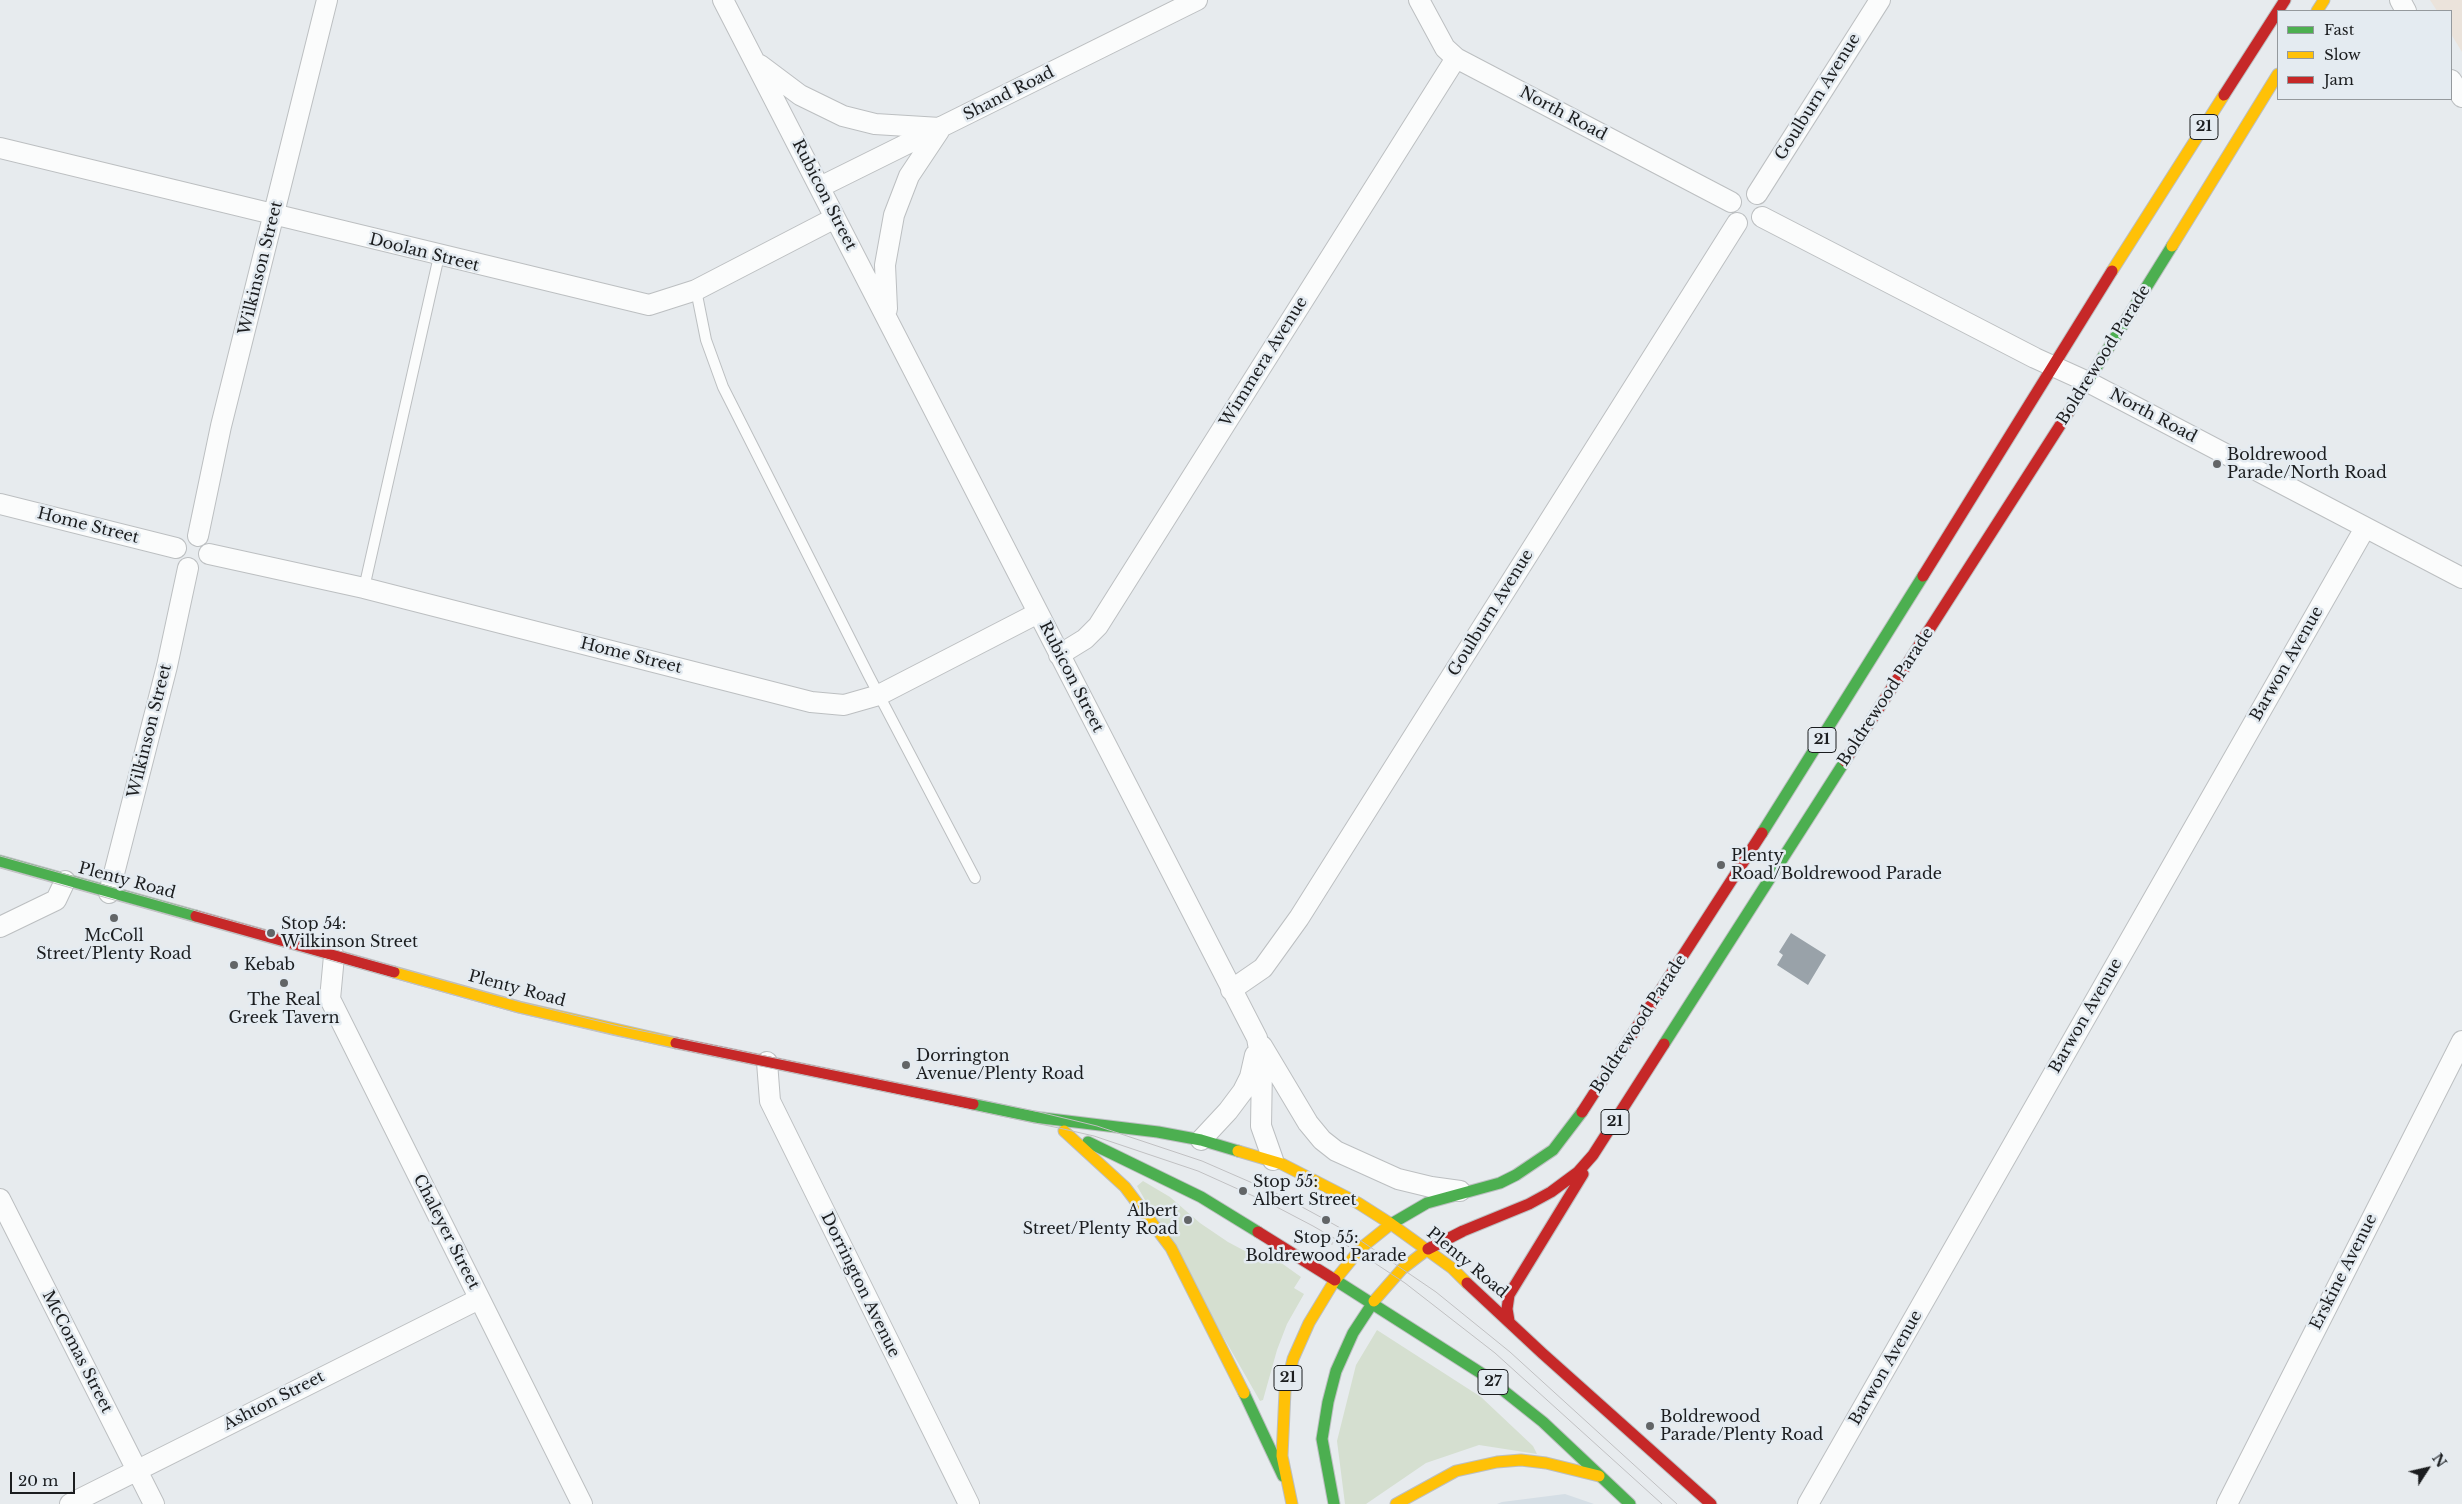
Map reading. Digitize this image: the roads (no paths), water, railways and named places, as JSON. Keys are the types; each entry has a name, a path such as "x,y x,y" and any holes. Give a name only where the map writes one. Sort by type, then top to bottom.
{"main road":[{"name":"Boldrewood Parade","path":"1391,1224 1428,1203 1500,1182 1523,1172 1541,1160 1564,1138 1838,729 2051,366 2277,13"},
{"name":"Boldrewood Parade","path":"1428,1249 1463,1231 1529,1204 1551,1192 1578,1172 1593,1155 2088,382 2277,76"},
{"path":"1838,729 1858,741"},
{"name":"Plenty Road","path":"0,861 65,881 519,1007 617,1031 1034,1116 1158,1132 1201,1140 1273,1160 1333,1190 1391,1224 1428,1249 1711,1504"},
{"name":"Plenty Road","path":"1034,1116 1201,1197 1484,1375 1542,1422 1630,1504"},
{"path":"1064,1131 1125,1187 1141,1205 1171,1248 1265,1436 1287,1487"},
{"path":"1509,1320 1506,1309 1510,1295 1578,1184 1593,1155"},
{"name":"21","path":"1292,1504 1282,1456 1282,1425 1288,1376 1306,1328 1335,1280 1361,1248 1391,1224"},
{"name":"21","path":"1334,1504 1322,1439 1328,1402 1340,1362 1359,1323 1372,1304 1402,1269 1428,1249"},
{"path":"1396,1504 1456,1471 1497,1462 1521,1460 1546,1463 1603,1477"}],"street":[{"name":"Wilkinson Street","path":"198,536 221,426 327,0"},
{"name":"Rubicon Street","path":"723,0 1253,1031 1282,1077 1301,1113 1318,1135 1347,1157 1391,1176"},
{"name":"Shand Road","path":"820,187 1197,0"},
{"name":"North Road","path":"1419,0 1445,48 1456,58 1731,202"},
{"name":"Goulburn Avenue","path":"1757,194 1880,0"},
{"name":"Wimmera Avenue","path":"1059,655 1085,639 1101,622 1456,58"},
{"name":"Rubicon Street","path":"755,61 800,95 843,116 880,125 942,128"},
{"path":"2452,81 2462,96"},
{"name":"Rubicon Street","path":"893,329 886,304 885,279 890,228 910,176 942,128"},
{"name":"Doolan Street","path":"0,148 649,306 696,290 835,218"},
{"path":"1744,192 1757,194 1764,207 1762,217 1757,223 1749,226 1737,224 1729,211 1731,202 1735,195 1744,192"},
{"name":"North Road","path":"1762,217 2051,366 2088,382 2462,578"},
{"name":"Goulburn Avenue","path":"1231,990 1263,968 1299,918 1737,224"},
{"name":"Home Street","path":"0,504 176,548"},
{"name":"Barwon Avenue","path":"1808,1504 2365,528"},
{"path":"187,536 198,536 208,545 209,554 204,564 188,568 180,562 176,548 178,543 187,536"},
{"name":"Home Street","path":"209,554 364,588 811,702 844,705 879,695 1038,613"},
{"name":"Wilkinson Street","path":"109,893 167,666 188,568"},
{"path":"0,927 56,900 65,881"},
{"name":"Chaleyer Street","path":"334,956 330,999 582,1504"},
{"name":"Rubicon Street","path":"1201,1140 1228,1111 1250,1077 1255,1051 1253,1031"},
{"name":"Rubicon Street","path":"1253,1031 1262,1066 1261,1126 1273,1160"},
{"name":"Erskine Avenue","path":"2226,1504 2462,1041"},
{"name":"Dorrington Avenue","path":"766,1062 770,1101 969,1504"},
{"name":"Boldrewood Parade","path":"1391,1176 1431,1187 1465,1191"},
{"name":"McComas Street","path":"0,1199 154,1504"},
{"name":"Ashton Street","path":"70,1504 479,1298"}],"lane":[{"path":"364,588 438,256"},
{"path":"696,290 706,340 723,387 974,878"}],"tram line":[{"path":"0,856 521,1002 618,1026 1035,1111 1097,1126 1202,1161 1280,1195 1326,1220 1351,1234 1436,1292 1510,1352 1677,1504"},
{"path":"0,868 518,1013 616,1036 1094,1136 1198,1171 1271,1204 1313,1226 1358,1252 1405,1283 1495,1353 1662,1504"}],"place":[{"name":"Boldrewood Parade/North Road","path":"2217,464"},
{"name":"Plenty Road/Boldrewood Parade","path":"1721,865"},
{"name":"McColl Street/Plenty Road","path":"114,918"},
{"name":"Stop 54: Wilkinson Street","path":"271,933"},
{"name":"Kebab","path":"234,965"},
{"name":"The Real Greek Tavern","path":"284,983"},
{"name":"Dorrington Avenue/Plenty Road","path":"906,1065"},
{"name":"Stop 55: Albert Street","path":"1243,1191"},
{"name":"Albert Street/Plenty Road","path":"1188,1220"},
{"name":"Stop 55: Boldrewood Parade","path":"1326,1220"},
{"name":"Boldrewood Parade/Plenty Road","path":"1650,1426"}]}
